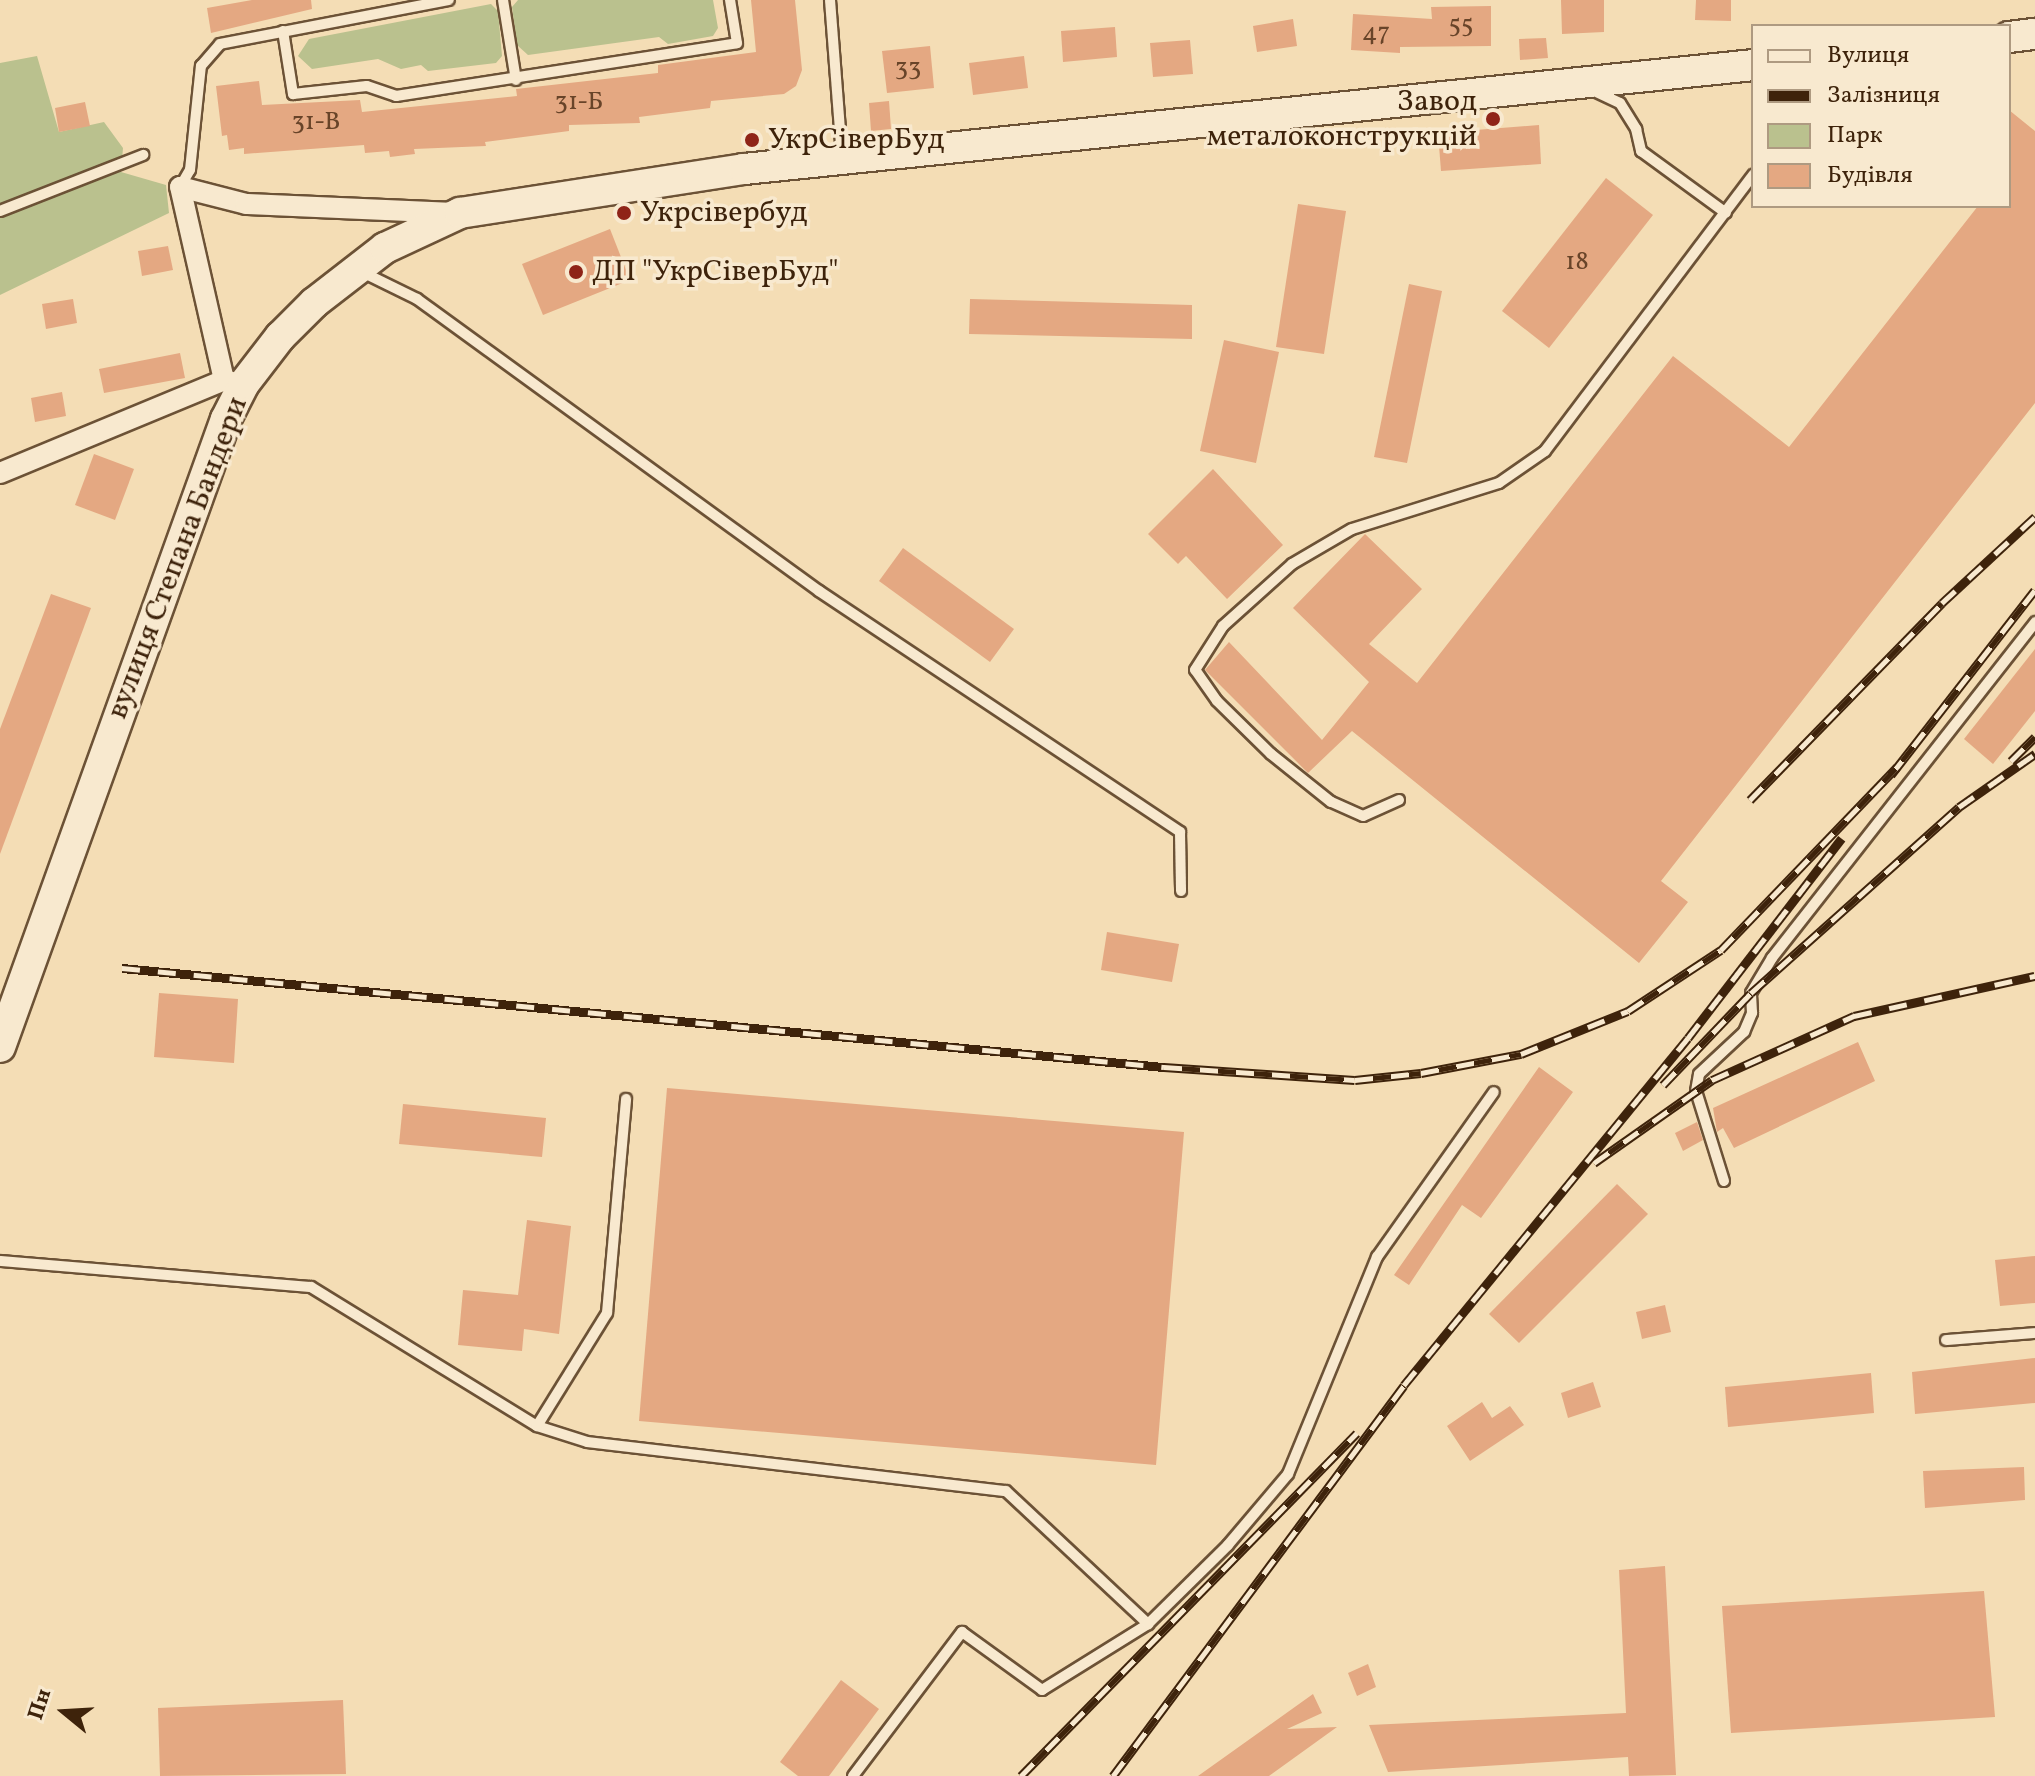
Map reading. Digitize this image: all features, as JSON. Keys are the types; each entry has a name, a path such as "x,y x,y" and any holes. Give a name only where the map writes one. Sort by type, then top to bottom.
{"street":[{"path":"2011,37 2035,34"},
{"name":"вулиця Степана Бандери","path":"0,1047 226,419 234,382 280,337 385,248 460,213 744,169 1751,65"},
{"path":"0,473 234,382 180,187 246,204 460,213"}],"lane":[{"path":"180,187 190,170 201,66 220,44 449,0"},
{"path":"503,0 516,80"},
{"path":"283,31 293,94 367,86 396,96 516,80 737,43 730,0"},
{"path":"830,0 842,159"},
{"path":"1579,84 1620,103 1636,129 1641,151 1726,213"},
{"path":"0,211 143,155"},
{"path":"1399,800 1363,816 1331,802 1271,754 1217,701 1195,670 1223,626 1292,564 1352,529 1499,483 1545,451 1751,178"},
{"path":"356,270 417,299 819,591 1180,832 1181,891"},
{"path":"1724,1181 1696,1091 1699,1074 1744,1032 1752,1013 1751,993 1772,958 2035,622"},
{"path":"853,1776 962,1632 1042,1690 1148,1624 1228,1545 1288,1474 1377,1257 1494,1092"},
{"path":"537,1426 607,1313 626,1099"},
{"path":"0,1261 311,1287 537,1426 587,1442 1006,1491 1148,1624"},
{"path":"1946,1340 2035,1333"}],"green space":[{"path":"518,0 713,0 718,28 713,36 668,44 659,37 528,55 517,45 512,7"},
{"path":"491,4 498,11 502,56 496,63 428,71 421,65 401,69 378,59 312,69 298,56 309,39"},
{"path":"37,56 59,132 104,122 123,148 121,172 166,185 169,213 0,295 0,63"}],"building":[{"path":"252,0 311,0 312,9 211,33 207,8"},
{"path":"751,0 795,0 802,70 796,86 784,94 711,101 710,108 639,117 640,123 569,125 569,131 485,142 486,146 414,149 415,154 390,157 389,151 365,153 364,145 244,154 244,148 229,150 227,135 222,136 216,86 259,81 262,105 360,100 362,112 517,96 516,89 658,73 658,65 756,52"},
{"path":"1561,0 1604,0 1604,32 1562,34"},
{"path":"1696,0 1731,0 1731,21 1695,20"},
{"path":"1491,6 1491,46 1400,47 1400,53 1351,50 1353,14 1432,19 1431,7"},
{"path":"1293,19 1297,46 1257,52 1253,26"},
{"path":"1115,27 1117,57 1063,62 1061,31"},
{"path":"1546,38 1548,58 1520,60 1519,39"},
{"path":"1190,40 1193,74 1153,77 1150,43"},
{"path":"930,46 934,88 887,93 882,51"},
{"path":"1024,56 1028,88 973,95 969,63"},
{"path":"889,101 891,129 871,131 869,103"},
{"path":"85,102 90,126 59,132 55,108"},
{"path":"2011,112 2035,131 2035,403 1661,881 1688,902 1639,963 1352,731 1308,773 1205,670 1229,642 1322,740 1369,682 1293,608 1365,534 1422,589 1369,644 1417,683 1673,356 1789,447 1976,208 2011,208"},
{"path":"1539,125 1541,164 1441,171 1438,133"},
{"path":"1606,178 1653,215 1549,348 1502,311"},
{"path":"1298,204 1346,211 1324,354 1276,347"},
{"name":"ДП \"УкрСіверБуд\"","path":"610,229 630,280 543,315 522,264"},
{"path":"168,246 173,270 142,276 138,251"},
{"path":"1409,284 1442,291 1407,463 1374,457"},
{"path":"73,299 77,323 46,329 42,304"},
{"path":"970,299 1192,305 1192,339 969,334"},
{"path":"1224,340 1279,352 1256,463 1200,451"},
{"path":"180,353 185,378 104,393 99,369"},
{"path":"62,392 66,416 35,422 31,398"},
{"path":"94,454 134,469 115,520 75,505"},
{"path":"1213,469 1283,545 1227,599 1186,556 1178,564 1148,534"},
{"path":"903,548 1014,629 990,662 879,581"},
{"path":"51,594 91,608 0,854 0,729"},
{"path":"2035,649 2035,711 1993,764 1964,739"},
{"path":"1107,932 1179,944 1172,982 1101,970"},
{"path":"159,993 238,999 234,1063 154,1057"},
{"path":"1858,1042 1875,1081 1734,1148 1723,1128 1717,1132 1713,1108"},
{"path":"1539,1067 1573,1092 1481,1218 1462,1205 1409,1285 1394,1275"},
{"path":"667,1088 1184,1132 1156,1465 639,1421"},
{"path":"403,1104 546,1118 542,1157 399,1144"},
{"path":"1697,1122 1703,1140 1683,1151 1675,1133"},
{"path":"1617,1184 1648,1214 1519,1343 1489,1314"},
{"path":"527,1220 571,1226 559,1334 524,1329 522,1351 458,1345 463,1290 518,1295"},
{"path":"2035,1256 2035,1303 2000,1306 1995,1260"},
{"path":"1665,1305 1671,1332 1642,1339 1636,1312"},
{"path":"2035,1358 2035,1403 1915,1414 1912,1372"},
{"path":"1871,1373 1874,1413 1728,1427 1725,1387"},
{"path":"1593,1382 1601,1407 1568,1418 1561,1393"},
{"path":"1482,1402 1492,1418 1510,1406 1524,1425 1470,1461 1447,1426"},
{"path":"2024,1467 2025,1500 1925,1508 1923,1471"},
{"path":"1665,1566 1676,1775 1629,1776 1628,1757 1388,1772 1369,1725 1626,1713 1619,1570"},
{"path":"1984,1591 1995,1717 1731,1733 1722,1606"},
{"path":"1368,1664 1376,1687 1357,1696 1348,1673"},
{"path":"841,1680 879,1709 829,1776 798,1776 780,1762"},
{"path":"1313,1694 1322,1713 1287,1729 1337,1727 1269,1776 1198,1776"},
{"path":"343,1700 346,1774 160,1776 158,1708"}],"railway":[{"path":"1750,800 1942,603 2035,517"},
{"path":"1891,775 2035,590"},
{"path":"2011,761 2035,737"},
{"path":"1663,1085 1751,993 1959,807 2035,754"},
{"path":"122,968 1164,1067 1355,1080 1421,1073 1521,1054 1628,1011 1721,950 1897,767"},
{"path":"1113,1776 1404,1385 1688,1038 1842,838"},
{"path":"1594,1163 1712,1080 1854,1016 2035,976"},
{"path":"1021,1776 1357,1433"}],"place":[{"name":"Завод металоконструкцій","path":"1493,119"},
{"name":"УкрСіверБуд","path":"752,140"},
{"name":"Укрсівербуд","path":"624,213"},
{"name":"ДП \"УкрСіверБуд\"","path":"576,272"}]}
